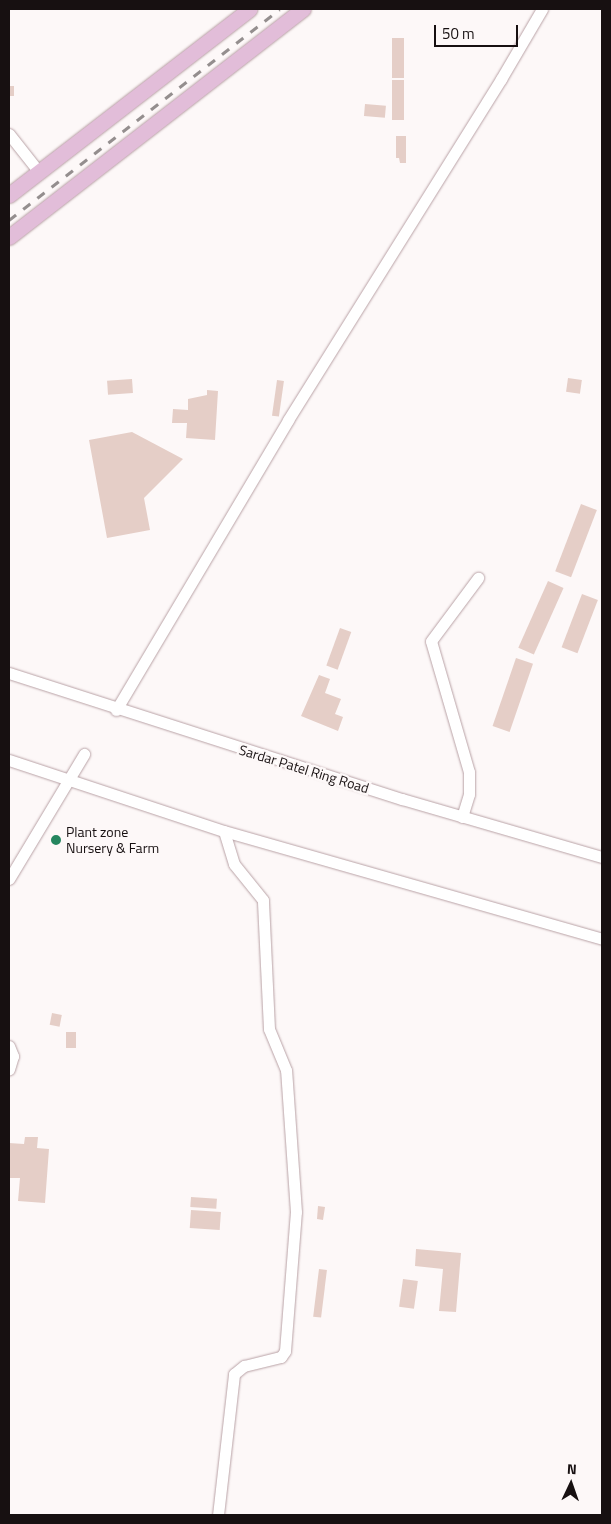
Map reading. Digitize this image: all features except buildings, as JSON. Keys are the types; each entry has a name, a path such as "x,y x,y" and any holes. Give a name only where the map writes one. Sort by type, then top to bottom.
{"main road":[{"path":"9,195 250,9"},
{"path":"9,237 303,9"}],"street":[{"path":"116,710 288,420 501,79 542,9"},
{"path":"9,134 39,172"},
{"path":"462,817 469,794 469,772 431,641 478,578"},
{"name":"Sardar Patel Ring Road","path":"9,673 116,710 462,817 602,857"},
{"path":"9,879 84,754"},
{"path":"9,760 224,831 602,939"},
{"path":"218,1515 234,1374 244,1366 281,1357 285,1350 296,1212 286,1070 268,1029 263,900 234,864 224,831"},
{"path":"9,1046 13,1056 9,1069"}],"railway":[{"path":"9,220 280,9"}],"place":[{"name":"Plant zone Nursery & Farm","path":"56,840"}]}
